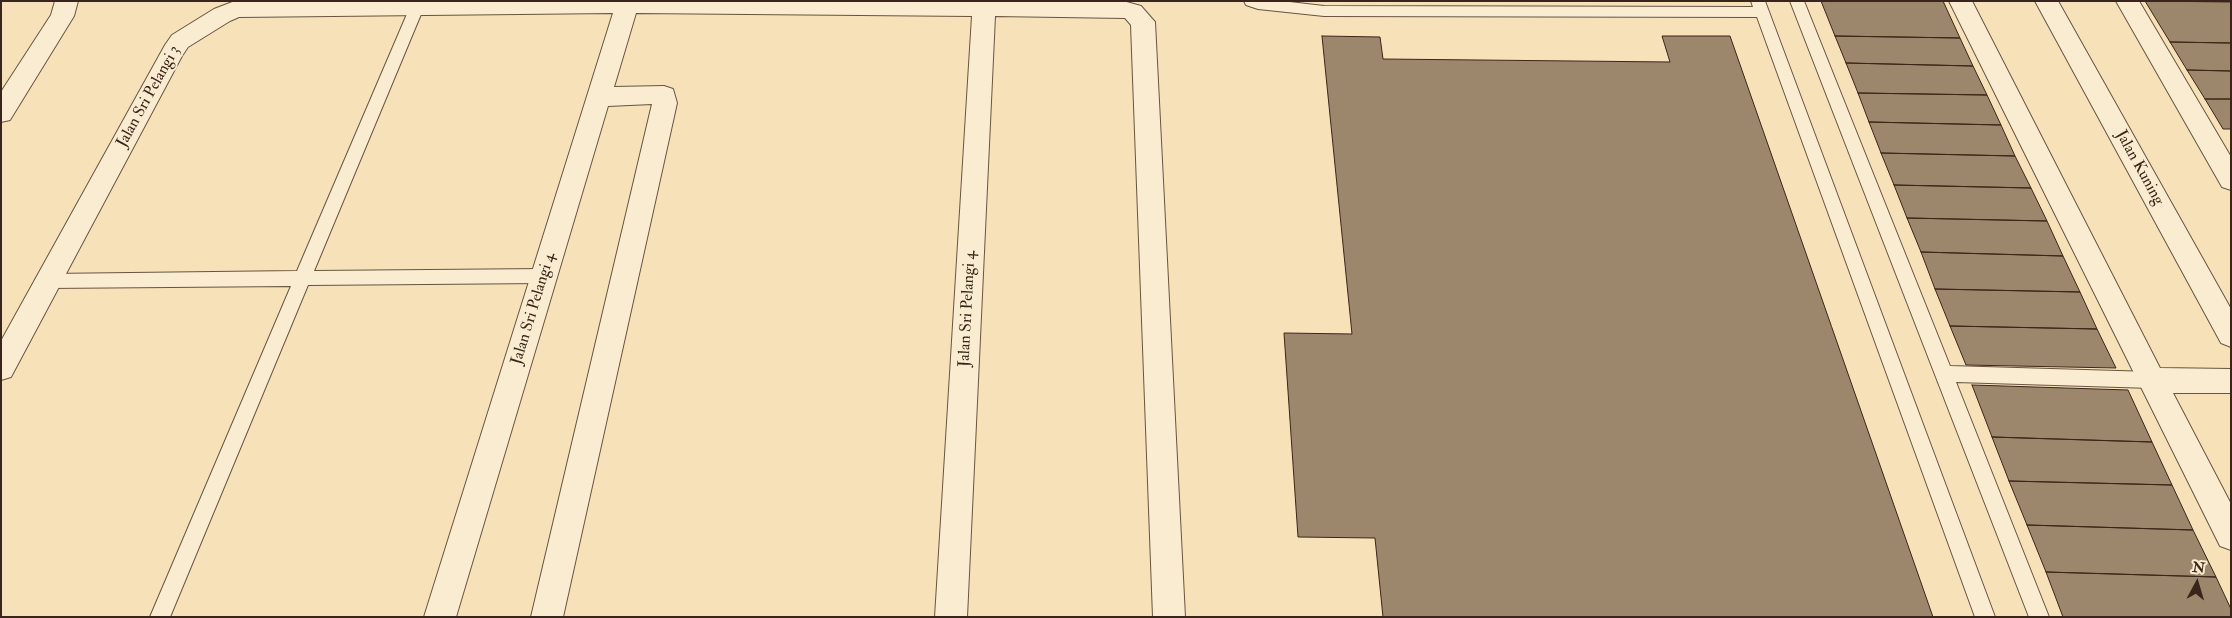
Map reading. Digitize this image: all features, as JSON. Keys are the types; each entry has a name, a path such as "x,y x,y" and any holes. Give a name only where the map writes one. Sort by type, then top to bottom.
{"street":[{"path":"1,113 62,16 67,1"},
{"path":"1960,1 2231,536"},
{"name":"Jalan Kuning","path":"2046,1 2231,334"},
{"path":"2127,1 2231,180"},
{"name":"Jalan Sri Pelangi 3","path":"1,368 180,41 222,15 237,9 416,8 628,3 984,5 1133,12 1143,22 1169,617"},
{"name":"Jalan Sri Pelangi 4","path":"440,617 628,3"},
{"name":"Jalan Sri Pelangi 4","path":"951,617 984,5"},
{"path":"547,617 665,103 664,95 599,97"},
{"path":"2152,380 2231,381"}],"lane":[{"path":"1251,1 1258,4 1324,11 1760,6 1985,617"},
{"path":"1797,1 2039,617"},
{"path":"160,617 416,8"},
{"path":"48,281 544,276"},
{"path":"1944,374 2152,380"}],"building":[{"path":"1821,1 1943,1 1960,38 1835,36"},
{"path":"2145,1 2231,2 2231,43 2170,42"},
{"path":"1322,36 1380,37 1383,59 1670,62 1662,36 1730,36 1933,617 1383,617 1375,538 1298,537 1284,333 1352,334"},
{"path":"1835,36 1960,38 1973,66 1846,63"},
{"path":"2170,42 2231,43 2231,71 2187,70"},
{"path":"1846,63 1973,66 1987,95 1858,93"},
{"path":"2187,70 2231,71 2231,99 2205,99"},
{"path":"1858,93 1987,95 2001,125 1869,122"},
{"path":"2205,99 2231,99 2231,129 2223,129"},
{"path":"1869,122 2001,125 2015,156 1881,153"},
{"path":"1881,153 2015,156 2031,188 1894,185"},
{"path":"1894,185 2031,188 2047,221 1907,218"},
{"path":"1907,218 2047,221 2063,256 1921,252"},
{"path":"1921,252 2063,256 2080,292 1935,289"},
{"path":"1935,289 2080,292 2097,329 1950,326"},
{"path":"1950,326 2097,329 2116,368 1966,365"},
{"path":"1972,385 2128,390 2152,442 1992,437"},
{"path":"1992,437 2152,442 2172,485 2009,481"},
{"path":"2009,481 2172,485 2193,530 2027,525"},
{"path":"2027,525 2193,530 2216,577 2046,572"},
{"path":"2046,572 2216,577 2231,609 2231,617 2063,617"}]}
